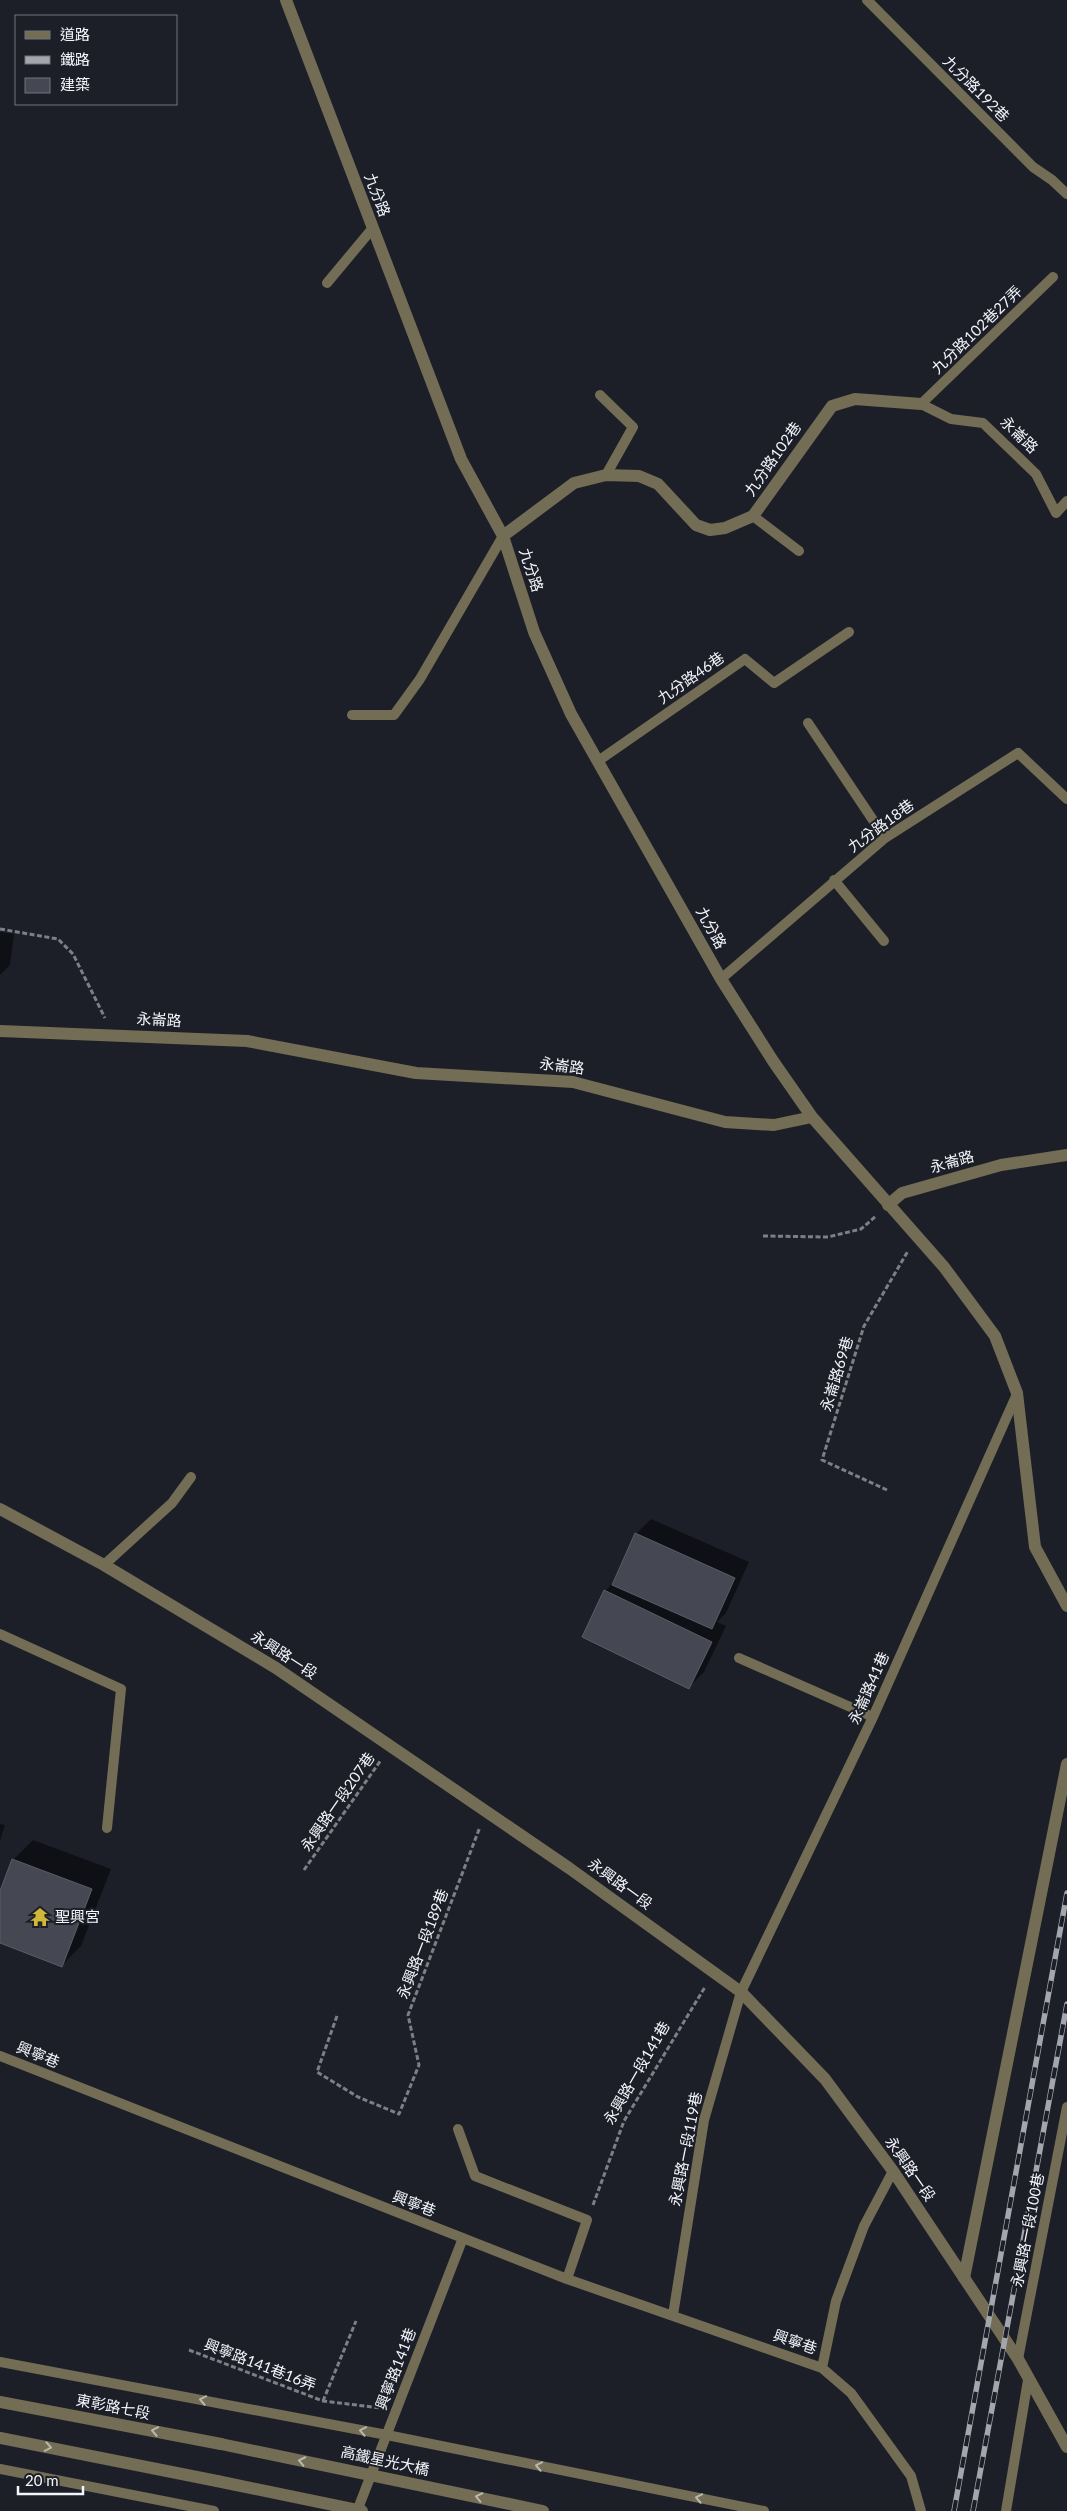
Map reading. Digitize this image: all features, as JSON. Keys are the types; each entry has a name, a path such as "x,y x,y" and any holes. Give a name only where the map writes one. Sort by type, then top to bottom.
{"street":[{"name":"九分路","path":"286,0 461,459 503,536 534,632 571,714 721,979 773,1061 812,1117"},
{"name":"九分路102巷","path":"503,536 574,483 606,475 639,476 658,484 696,525 710,530 725,528 753,516 832,406 855,399 921,404"},
{"name":"永崙路","path":"0,1031 113,1034 247,1041 416,1073 573,1082 725,1122 774,1125 812,1117"},
{"path":"812,1117 944,1267 996,1336 1017,1393 1035,1547 1067,1606"},
{"name":"永崙路","path":"888,1205 902,1193 992,1167 1067,1155"},
{"name":"永興路一段","path":"0,1509 104,1565 276,1668 570,1868 741,1992 825,2079 892,2171 1018,2359 1067,2447"},
{"path":"964,2278 1067,1764"},
{"name":"東彰路七段","path":"0,2402 221,2444"},
{"path":"0,2438 362,2511"},
{"name":"高鐵星光大橋","path":"221,2444 543,2511"}],"lane":[{"name":"九分路192巷","path":"867,0 1033,167 1052,180 1067,194"},
{"path":"327,283 372,229"},
{"name":"九分路102巷27弄","path":"921,404 1053,277"},
{"path":"600,395 633,427 606,475"},
{"name":"永崙路","path":"921,404 951,419 983,424 1036,474 1056,513 1067,501"},
{"path":"753,516 799,551"},
{"path":"352,715 394,715 420,679 503,536"},
{"name":"九分路46巷","path":"598,761 745,659 774,683 849,632"},
{"path":"808,723 885,838"},
{"name":"九分路18巷","path":"721,979 885,838 1018,753 1067,799"},
{"path":"834,880 884,941"},
{"name":"永崙路41巷","path":"741,1992 873,1717 1017,1393"},
{"path":"104,1565 172,1502 192,1477"},
{"path":"0,1634 121,1689 107,1828"},
{"path":"739,1658 873,1717"},
{"name":"永興路一段119巷","path":"672,2315 704,2120 741,1992"},
{"name":"興寧巷","path":"0,2056 567,2280 822,2368"},
{"name":"永興路一段100巷","path":"1018,2359 1067,2107"},
{"path":"458,2129 475,2176 587,2220 567,2280"},
{"path":"892,2171 864,2226 836,2301 822,2368 851,2393 911,2476 921,2511"},
{"name":"興寧路141巷","path":"357,2511 463,2238"},
{"path":"0,2362 387,2435 764,2511"},
{"path":"1006,2511 1028,2380"},
{"path":"0,2469 214,2511"}],"path":[{"path":"0,929 58,939 73,954 113,1034"},
{"path":"763,1236 828,1237 862,1229 888,1205"},
{"name":"永崙路69巷","path":"887,1490 822,1460 864,1326 917,1237"},
{"name":"永興路一段207巷","path":"304,1870 390,1746"},
{"name":"永興路一段189巷","path":"337,2016 317,2072 358,2097 399,2114 419,2064 408,2015 486,1812"},
{"name":"永興路一段141巷","path":"587,2220 624,2121 714,1971"},
{"name":"興寧路141巷16弄","path":"323,2402 356,2321"},
{"name":"興寧路141巷16弄","path":"189,2350 323,2402 397,2410"}],"building":[{"path":"635,1533 735,1578 712,1629 612,1585"},
{"path":"604,1590 712,1642 689,1689 582,1637"},
{"name":"聖興宮","path":"12,1859 92,1889 62,1967 0,1943 0,1891"}],"railway":[{"path":"954,2511 1067,1893"},
{"path":"973,2511 1067,2004"}],"place":[{"name":"聖興宮","path":"40,1917"}]}
